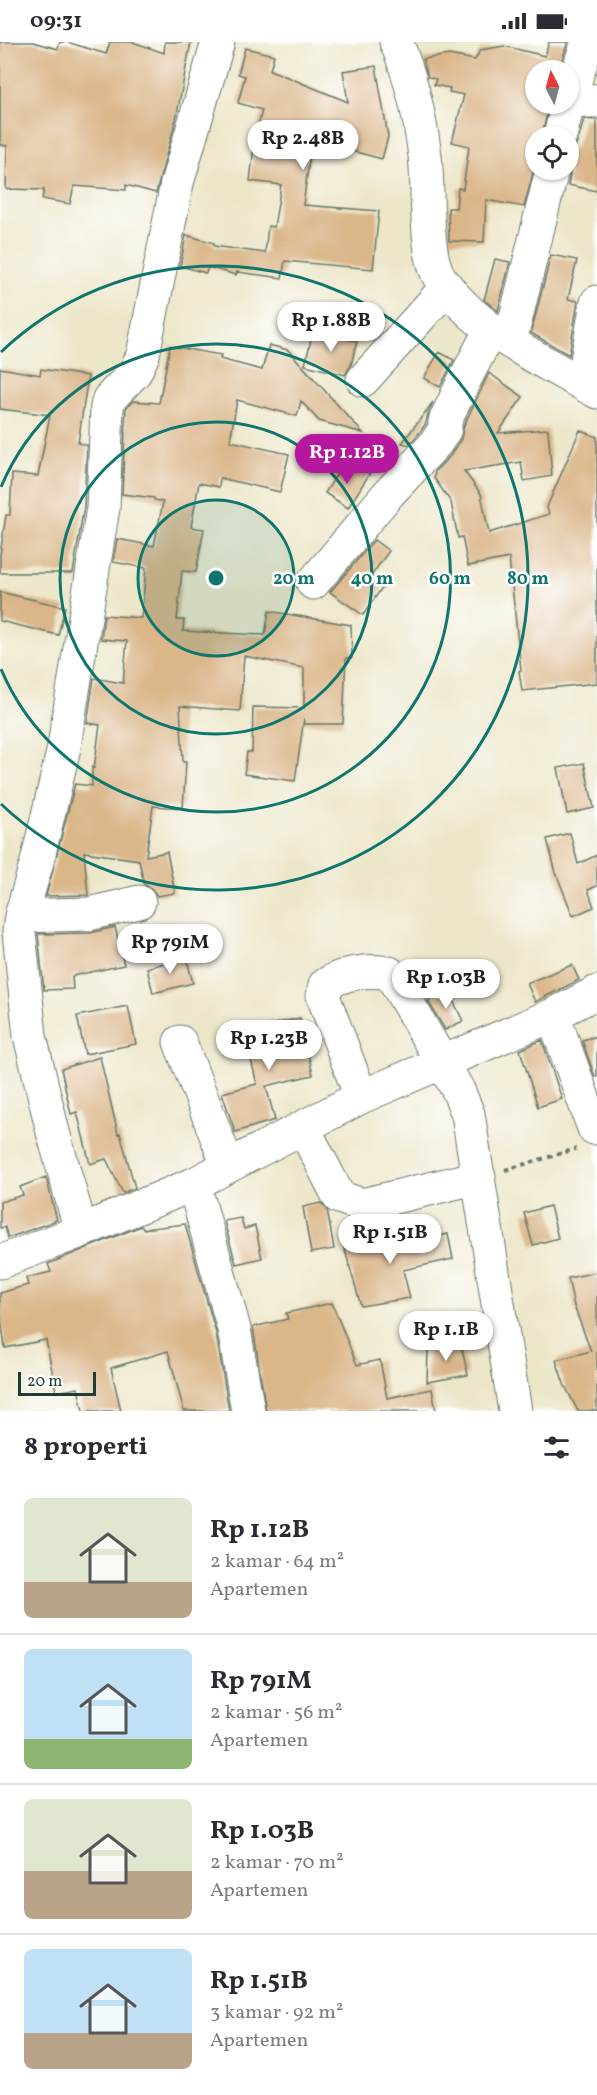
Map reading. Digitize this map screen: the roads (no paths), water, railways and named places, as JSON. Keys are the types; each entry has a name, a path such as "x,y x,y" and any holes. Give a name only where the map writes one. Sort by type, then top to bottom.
{"street":[{"path":"81,1231 53,1132 30,1036 13,927 37,862 63,752 103,508 106,407 109,399 135,372 143,355 177,183 218,42"},
{"path":"396,42 421,120 433,259 438,276 491,340 590,388 597,302"},
{"path":"579,70 588,42"},
{"path":"579,101 597,101"},
{"path":"314,583 389,493 436,443 445,429 448,416 491,340 548,180"},
{"path":"363,380 447,287"},
{"path":"13,927 89,914 139,902"},
{"path":"362,1097 323,996 325,985 332,980 372,970 389,973 458,1090 468,1114 514,1410"},
{"path":"0,1262 194,1184 362,1097 553,1015 597,992"},
{"path":"553,1015 594,1128"},
{"path":"180,1042 228,1166"},
{"path":"303,1127 339,1197 349,1202 362,1205 479,1177"},
{"path":"194,1184 234,1329 248,1411"}]}
